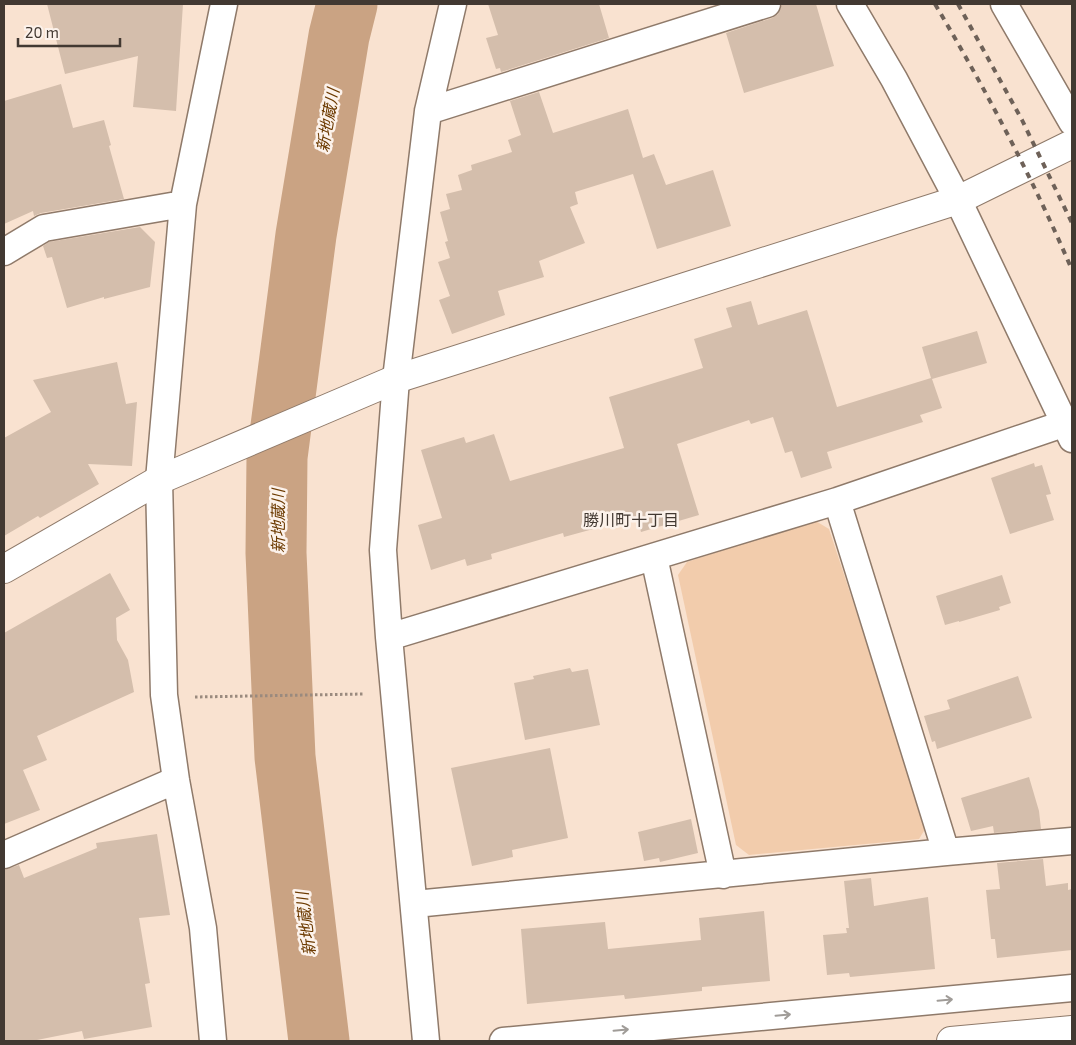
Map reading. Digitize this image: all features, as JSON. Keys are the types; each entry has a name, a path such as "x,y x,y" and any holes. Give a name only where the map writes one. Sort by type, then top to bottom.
{"main road":[{"path":"4,569 159,480 396,379 958,200 1072,144"},
{"path":"951,1041 1072,1030"}],"street":[{"path":"214,1041 203,928 176,780 164,695 159,480 183,204 224,4"},
{"path":"426,1041 415,904 389,637 384,550 396,379 428,111 453,4"},
{"path":"428,111 767,4"},
{"path":"389,637 1069,431 958,200 894,79 850,4"},
{"path":"1004,4 1072,122"},
{"path":"4,252 44,228 183,204"},
{"path":"837,502 946,852"},
{"path":"654,557 723,875"},
{"path":"4,855 176,780"},
{"path":"415,904 946,852 1072,842"},
{"path":"503,1041 1072,988"}],"path":[{"path":"194,697 367,694"}],"shaded area":[{"path":"814,520 829,529 927,826 919,839 749,855 736,845 678,575 687,562"}],"building":[{"path":"47,4 183,4 176,111 133,107 138,56 65,74"},
{"path":"488,4 599,4 609,38 501,72 500,68 496,69 486,38 498,35"},
{"path":"782,4 816,4 834,66 744,93 726,33 772,18 778,14"},
{"path":"61,84 73,128 104,120 111,145 109,146 124,199 41,213 34,216 33,211 4,224 4,101"},
{"path":"539,92 553,133 628,109 643,158 654,154 666,185 713,170 731,226 657,249 633,174 575,192 578,204 570,207 585,243 539,261 544,277 498,291 505,315 452,334 439,300 450,296 438,262 450,258 445,242 448,241 440,212 450,209 446,194 462,190 458,175 472,170 471,165 512,152 508,140 521,135 510,101"},
{"path":"140,227 155,242 150,287 104,299 104,297 67,308 52,257 47,258 43,246 49,242"},
{"path":"751,301 758,325 807,310 837,407 931,378 922,347 977,331 987,363 932,379 942,408 920,415 923,422 827,452 832,468 801,478 792,451 785,453 773,417 751,424 749,420 677,444 699,515 641,532 637,517 564,537 563,533 491,554 492,559 467,566 465,559 431,570 418,525 442,518 421,450 464,437 466,443 494,434 510,481 624,448 609,397 703,368 694,339 732,327 726,308"},
{"path":"117,362 126,404 137,402 132,466 88,464 99,484 4,536 4,438 51,412 33,380"},
{"path":"1034,463 1035,467 1042,465 1051,494 1046,495 1054,520 1010,534 991,478"},
{"path":"110,573 130,610 116,618 117,640 128,660 134,692 37,736 47,760 23,770 40,810 4,824 4,633"},
{"path":"1002,575 1011,603 999,607 1000,610 945,625 936,596"},
{"path":"570,668 572,672 588,669 600,725 525,740 514,683 534,679 533,676"},
{"path":"1018,676 1032,718 937,749 935,741 932,742 924,716 950,709 947,700"},
{"path":"550,748 568,838 512,850 513,857 472,866 451,768"},
{"path":"1029,777 1039,811 1041,829 994,833 993,826 971,831 961,798"},
{"path":"691,819 698,853 660,862 659,858 644,861 638,832"},
{"path":"157,834 170,915 139,918 150,983 145,984 152,1027 84,1039 82,1031 32,1041 4,1041 4,870 19,865 24,878 97,848 96,843"},
{"path":"1043,859 1046,886 1068,883 1068,890 1072,889 1072,950 997,958 995,939 991,939 986,890 1000,889 997,863"},
{"path":"871,878 874,906 928,897 935,969 850,977 849,973 827,975 823,935 847,933 846,928 849,928 844,881"},
{"path":"764,911 770,981 702,987 702,991 625,999 624,995 527,1004 521,929 605,922 608,949 701,940 699,918"}],"waterway":[{"name":"新地蔵川","path":"319,1041 285,757 276,553 277,457 306,235 339,36 347,4"}],"railway":[{"path":"935,4 1008,135 1072,270"},
{"path":"958,4 1022,120 1072,223"}],"district":[{"name":"勝川町十丁目","path":"631,519"}]}
